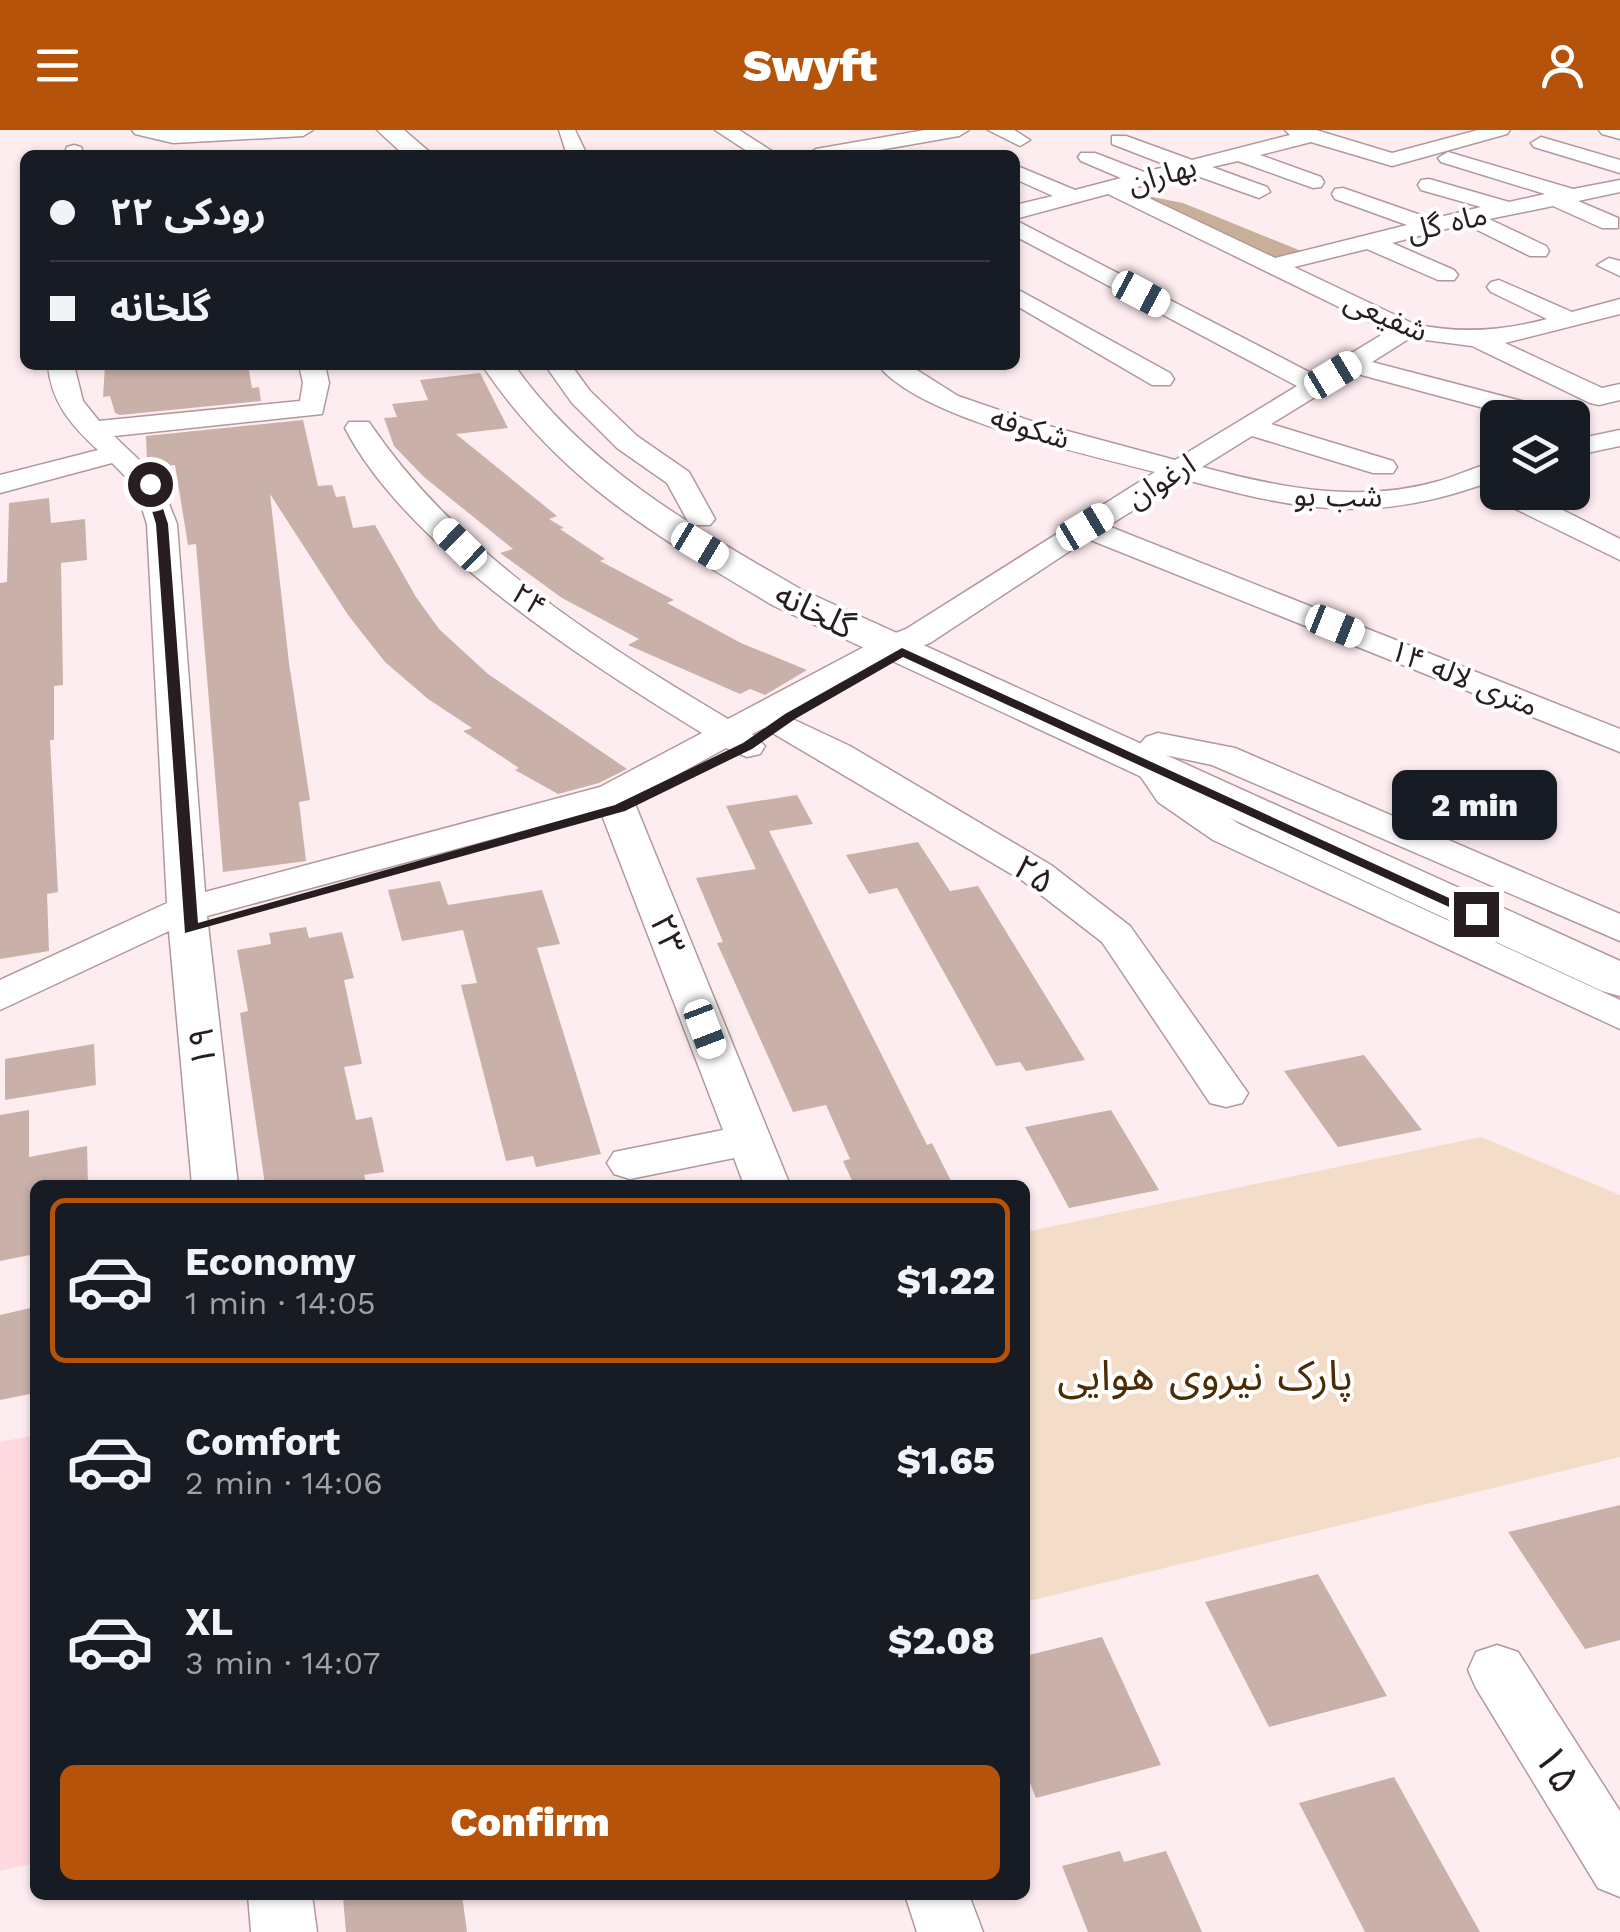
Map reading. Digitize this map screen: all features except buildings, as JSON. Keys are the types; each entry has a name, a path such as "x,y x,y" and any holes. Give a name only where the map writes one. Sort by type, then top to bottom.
{"main road":[{"path":"366,130 388,150"},
{"path":"390,130 414,150"},
{"name":"گلخانه","path":"502,370 573,453 670,528 788,598 1620,951"},
{"name":"گلخانه","path":"534,370 560,406 602,447 700,520 903,645"},
{"name":"گلخانه","path":"1155,756 1620,980"}],"street":[{"path":"142,130 173,137 303,130"},
{"path":"725,130 759,150"},
{"path":"834,130 872,150 959,130"},
{"path":"998,130 1020,140"},
{"path":"1302,133 1392,160 1500,130"},
{"path":"566,133 574,150"},
{"name":"بهاران","path":"1020,211 1114,189 1302,133"},
{"path":"1120,140 1214,157 1313,182"},
{"path":"1541,143 1620,167"},
{"path":"1088,156 1142,179"},
{"path":"1214,157 1259,192"},
{"path":"1448,158 1564,197 1610,223"},
{"path":"1020,173 1076,198"},
{"path":"1430,185 1507,208"},
{"name":"ماه گل","path":"1274,265 1507,208 1620,186"},
{"path":"1114,189 1156,193 1213,211"},
{"name":"شفیعی","path":"1114,189 1406,330 1438,340 1482,342 1620,306"},
{"path":"1343,194 1430,226"},
{"path":"1468,217 1538,251"},
{"path":"1020,230 1316,385"},
{"path":"1282,237 1320,254"},
{"path":"1369,242 1446,275"},
{"path":"1499,287 1577,318 1620,330"},
{"path":"1047,314 1141,294"},
{"path":"1020,298 1161,379"},
{"name":"ارغوان","path":"903,645 1085,527 1406,330"},
{"path":"1482,342 1599,398 1620,392"},
{"path":"1350,364 1485,400"},
{"path":"61,370 60,381 90,430 312,408 316,383 313,370"},
{"path":"562,370 581,397 627,442 678,478 700,520"},
{"name":"شکوفه","path":"899,370 949,402 1024,428 1178,470"},
{"path":"1248,426 1383,467"},
{"name":"۲۴","path":"360,428 371,451 419,506 480,564 623,671 753,735"},
{"name":"۱۹","path":"90,430 119,452 150,484 162,524 189,920 215,1180"},
{"path":"1590,444 1620,438"},
{"path":"0,484 119,452"},
{"name":"شب بو","path":"1178,470 1316,501 1375,501 1480,484"},
{"path":"1545,510 1620,551"},
{"name":"۱۴ متری لاله","path":"1085,527 1620,740"},
{"path":"0,997 82,955 189,920 616,802 753,735 903,645"},
{"path":"753,735 903,645"},
{"name":"۲۵","path":"753,735 837,754 1037,873 1116,934 1226,1093"},
{"path":"1620,929 1222,756 1155,756 1171,794 1226,832 1620,1016"},
{"name":"۲۳","path":"616,802 765,1180"},
{"path":"0,1022 189,920"},
{"path":"630,1163 748,1140"},
{"name":"۱۵","path":"1496,1670 1620,1866"},
{"path":"281,1900 284,1932"},
{"path":"939,1900 950,1932"}],"shaded area":[{"path":"1132,193 1183,203 1306,253 1274,259"},
{"path":"30,1436 30,1864 0,1871 0,1442"}],"green space":[{"name":"پارک نیروی هوایی","path":"1481,1137 1620,1195 1620,1457 1030,1601 1030,1231"}],"route":[{"path":"150,484 162,524 191,930 620,808 748,746 790,716 902,652 1476,914"}]}
